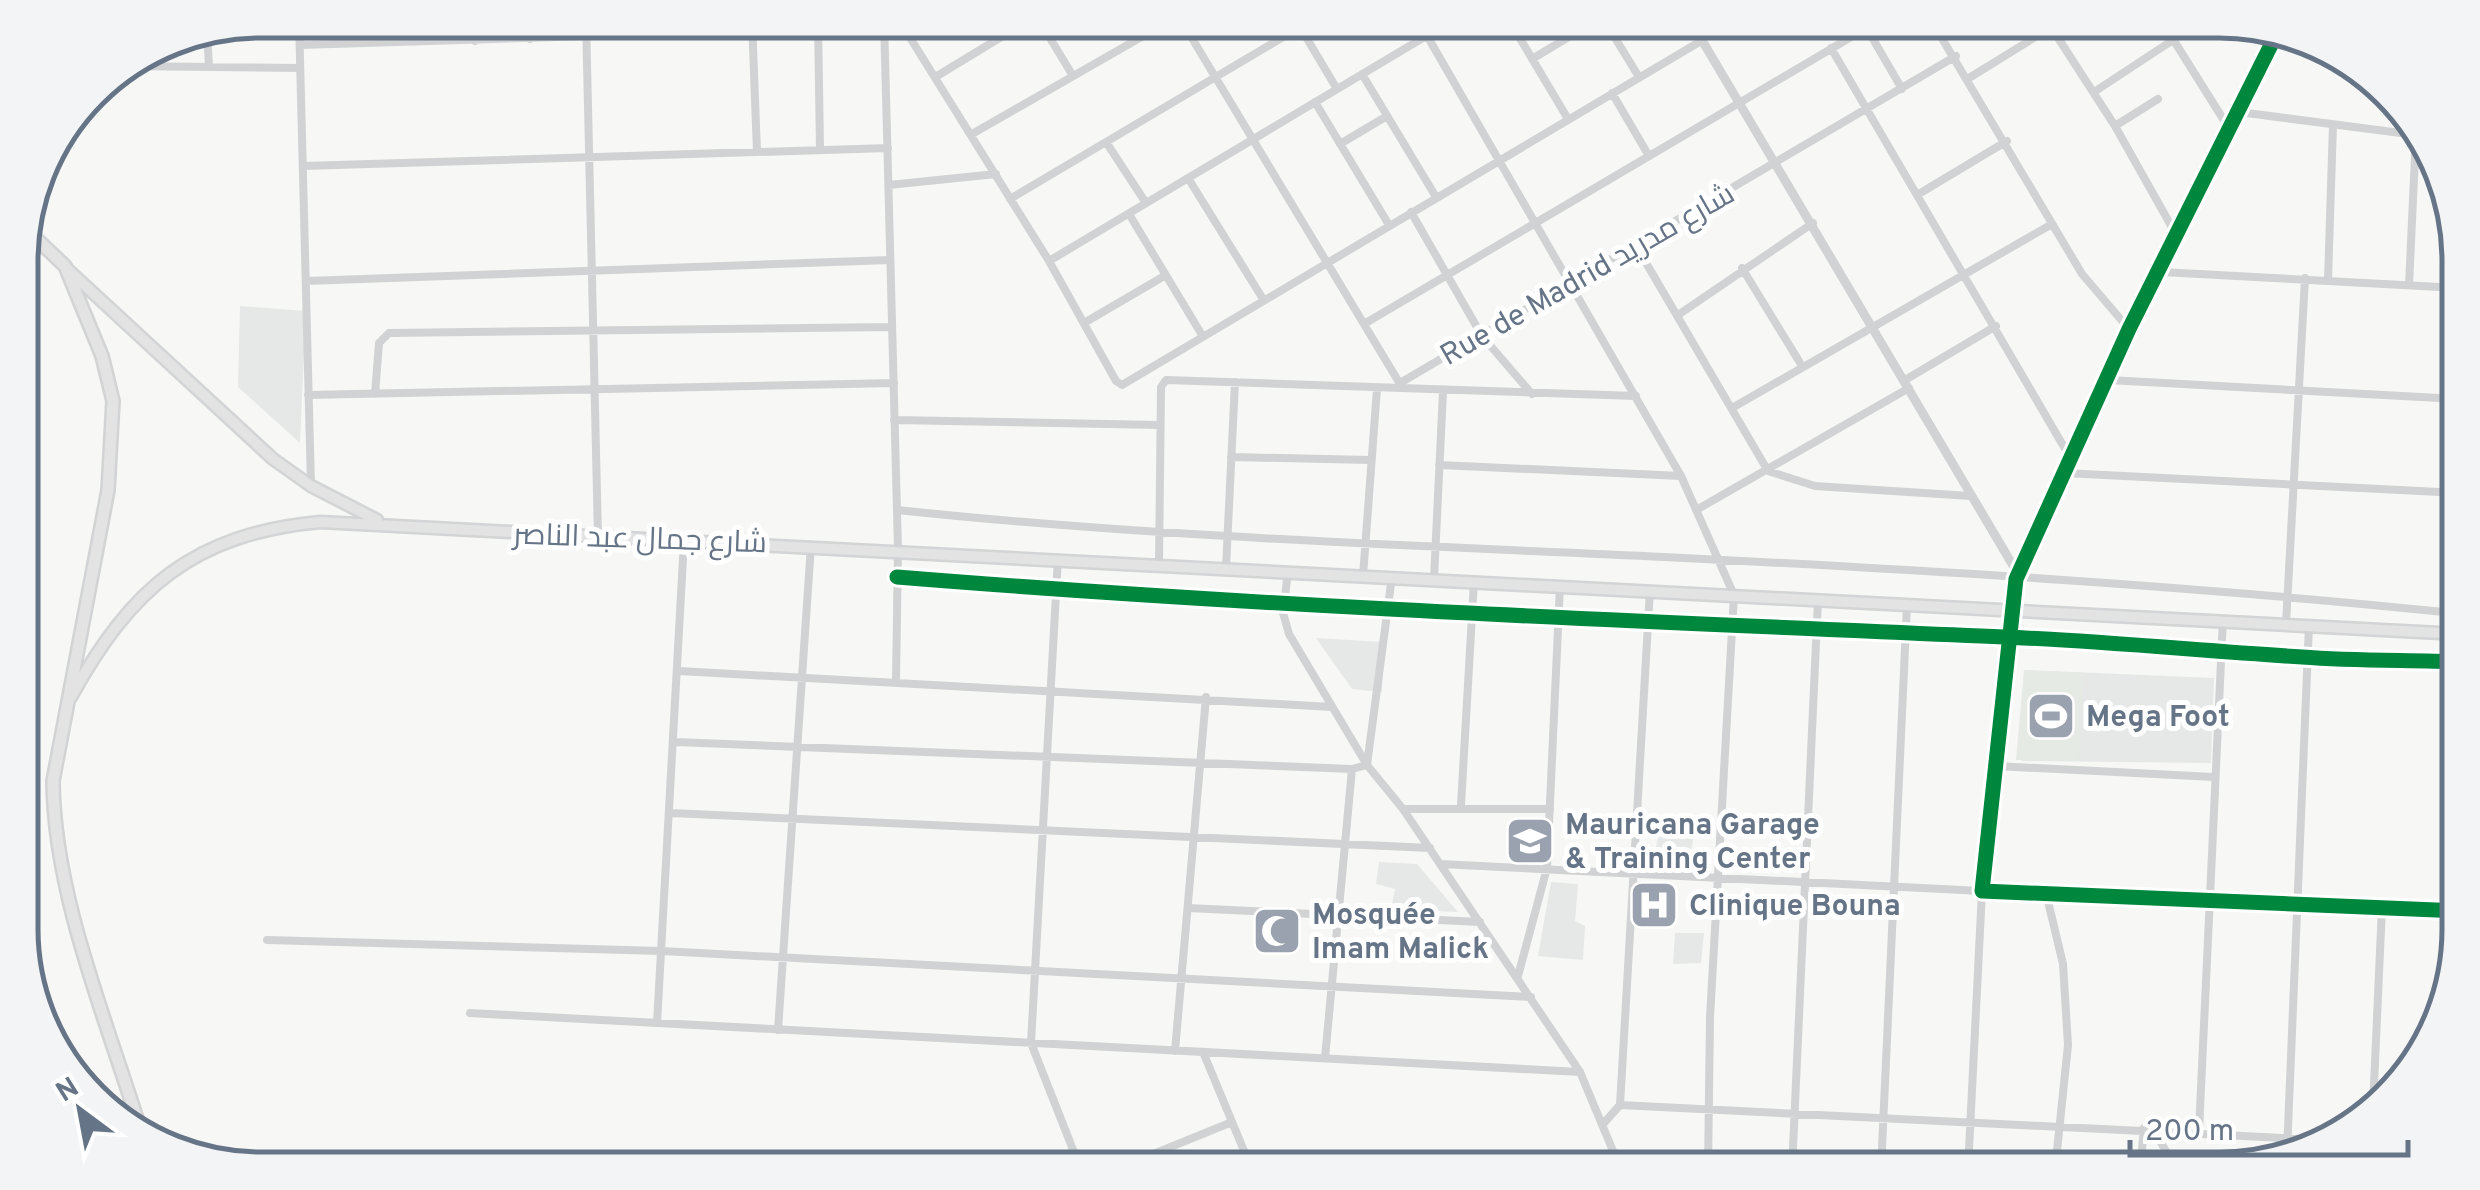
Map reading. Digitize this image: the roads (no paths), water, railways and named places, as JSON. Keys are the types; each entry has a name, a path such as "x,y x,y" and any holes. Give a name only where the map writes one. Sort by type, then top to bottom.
{"main road":[{"path":"38,241 64,266 102,356 113,401 114,441 53,781 61,869 136,1114"},
{"name":"شارع جمال عبد الناصر","path":"64,266 264,451 311,486 382,523"},
{"name":"شارع جمال عبد الناصر","path":"67,706 98,649 125,613 162,578 196,555 230,539 288,525 382,523 598,537 811,544 2442,633"}],"street":[{"path":"300,38 311,486"},
{"path":"414,38 414,42"},
{"path":"300,45 586,38 598,537"},
{"path":"752,38 757,152"},
{"path":"818,38 820,150"},
{"path":"884,38 898,549 896,682"},
{"path":"912,38 1120,384 1701,41"},
{"path":"937,76 999,38"},
{"path":"1051,38 1073,76"},
{"path":"972,134 1140,38"},
{"path":"1192,38 1402,386"},
{"path":"1307,38 1337,89"},
{"path":"1048,262 1424,38"},
{"path":"1428,38 1681,476 1734,595 1718,875 1709,1152"},
{"path":"1519,38 1568,119"},
{"path":"1532,59 1569,38"},
{"path":"1612,38 1639,78"},
{"path":"1699,38 1873,326 2017,576"},
{"path":"1364,324 1848,38"},
{"path":"1872,38 1902,88"},
{"path":"1943,38 2082,274 2130,329"},
{"path":"1969,78 2034,38"},
{"path":"2059,38 2115,126 2178,238"},
{"path":"1010,198 1279,39"},
{"path":"2094,92 2173,40 2230,130"},
{"path":"208,44 209,67"},
{"path":"1969,1152 1982,892 2010,608 2017,576 2130,329 2162,272 2271,44"},
{"path":"1831,48 2071,459"},
{"name":"Rue de Madrid شارع مدريد","path":"1402,386 1956,56"},
{"path":"151,66 300,68"},
{"path":"1362,74 1436,197"},
{"path":"1612,93 1649,156"},
{"path":"2115,126 2158,98"},
{"path":"1316,102 1389,225"},
{"path":"2239,112 2403,134"},
{"path":"1340,144 1387,116"},
{"path":"2328,280 2333,125"},
{"path":"1917,195 2006,141"},
{"path":"1106,142 1146,204"},
{"path":"303,166 888,148"},
{"path":"2410,285 2418,159"},
{"path":"888,185 996,174"},
{"path":"1188,178 1263,299"},
{"path":"1411,212 1482,336 1532,394"},
{"path":"1129,214 1202,335"},
{"path":"1678,315 1812,223"},
{"path":"1732,408 2052,224"},
{"path":"1635,244 1768,472 1815,486 1970,496"},
{"path":"306,282 890,260"},
{"path":"1742,268 1802,366"},
{"path":"2162,272 2442,287"},
{"path":"1084,323 1166,275"},
{"path":"2286,624 2305,278"},
{"path":"1698,509 1768,472 1996,326"},
{"path":"375,394 378,343 389,333 892,327"},
{"path":"1159,564 1161,387 1166,380 1636,396"},
{"path":"2109,380 2442,398"},
{"path":"1226,568 1236,382"},
{"path":"308,394 894,383"},
{"path":"1363,576 1377,389"},
{"path":"1434,579 1443,392"},
{"path":"894,420 1160,425"},
{"path":"1231,457 1370,460"},
{"path":"1439,465 1681,476"},
{"path":"2064,474 2442,491"},
{"path":"897,510 1160,532 2017,576 2442,611"},
{"path":"657,1023 676,742 684,541"},
{"path":"778,1030 811,544"},
{"path":"1058,558 1032,1043 1074,1152"},
{"path":"1288,572 1284,604 1289,634 1368,765 1430,848 1580,1072 1613,1152"},
{"path":"1368,765 1392,576"},
{"path":"897,577 1387,611 1558,615 1732,628 2008,637 2307,658 2442,662"},
{"path":"1461,806 1474,581"},
{"path":"1518,977 1547,868 1560,585"},
{"path":"1602,1124 1620,1106 1650,590"},
{"path":"1793,1152 1818,600"},
{"path":"1882,1152 1907,605"},
{"path":"2199,1131 2213,898 2214,777 2223,620"},
{"path":"2288,1139 2308,625"},
{"path":"679,671 1206,697 1332,707"},
{"path":"1175,1050 1206,697"},
{"path":"676,742 1352,769 1368,765"},
{"path":"1995,766 2214,777"},
{"path":"1325,1058 1352,769"},
{"path":"1403,809 1550,809"},
{"path":"671,813 1430,848"},
{"path":"1440,864 1718,875 1894,888 2442,910"},
{"path":"2046,893 2063,964 2068,1044 2056,1152"},
{"path":"2374,1090 2382,907"},
{"path":"1188,908 1480,922"},
{"path":"267,940 662,952 1531,997"},
{"path":"470,1013 1580,1072"},
{"path":"1202,1052 1244,1152"},
{"path":"1620,1106 2148,1128 2295,1139"},
{"path":"1158,1152 1232,1122"},
{"path":"2143,1152 2148,1128"},
{"path":"2148,1128 2165,1152"}],"place":[{"name":"Mega Foot","path":"2051,716"},
{"name":"Mauricana Garage & Training Center","path":"1530,841"},
{"name":"Clinique Bouna","path":"1654,905"},
{"name":"Mosquée Imam Malick","path":"1277,931"}]}
